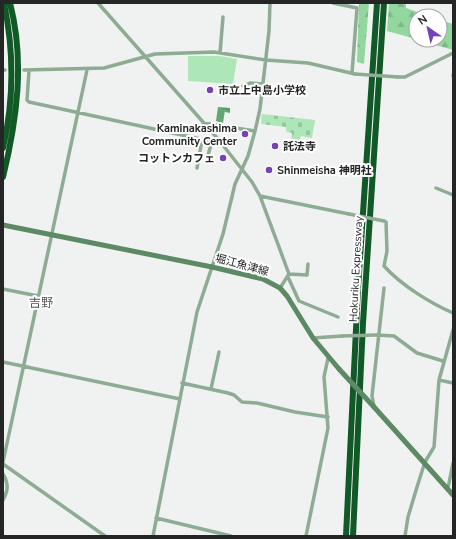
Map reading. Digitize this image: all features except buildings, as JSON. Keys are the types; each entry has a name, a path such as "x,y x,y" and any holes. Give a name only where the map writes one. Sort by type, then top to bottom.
{"highway":[{"path":"3,148 10,106 12,72 11,46 4,3"},
{"path":"3,177 10,147 17,96 18,58 10,3"},
{"name":"Hokuriku Expressway","path":"346,536 358,288 377,3"},
{"name":"Hokuriku Expressway","path":"353,536 364,308 384,3"}],"main road":[{"name":"堀江魚津線","path":"3,225 252,276 280,288 295,307 313,338 328,358 425,462 453,495"}],"street":[{"path":"98,3 218,139 242,169 260,196 288,276 299,301 338,317"},
{"path":"153,536 197,312 224,234 234,184 242,169 256,130 266,60 270,3"},
{"path":"333,3 357,8 354,73"},
{"path":"220,53 223,17"},
{"path":"24,70 87,70 104,68 144,56 165,52 220,53 266,60 308,63 354,73 405,77 453,53"},
{"path":"87,70 3,463 105,536"},
{"path":"29,71 27,100 29,102 202,140 212,141 218,139"},
{"path":"244,86 250,83 263,84"},
{"path":"203,123 256,130"},
{"path":"197,168 202,140"},
{"path":"207,159 212,141"},
{"path":"436,188 453,195"},
{"path":"260,196 386,222 387,234 384,266 423,298 434,305 453,313"},
{"path":"288,276 307,275 308,264"},
{"path":"280,288 288,276"},
{"path":"374,407 372,396 377,335 384,288"},
{"path":"3,289 38,296"},
{"path":"405,536 408,517 425,462 434,446 439,380 453,330"},
{"path":"313,338 377,335 394,336 417,353 443,362"},
{"path":"211,389 219,352"},
{"path":"306,536 328,428 324,377 328,358"},
{"path":"3,362 180,399"},
{"path":"439,380 453,383"},
{"path":"182,383 234,395 242,402 257,403 295,412 328,417"},
{"path":"448,488 453,463"},
{"path":"3,474 7,483 8,491 3,500"},
{"path":"156,518 231,536"}],"green space":[{"path":"359,3 369,3 364,64 357,62"},
{"path":"389,3 406,3 406,8 408,9 408,37 387,31"},
{"path":"448,22 453,24 453,50 446,48 448,48"},
{"path":"188,56 219,56 237,59 233,84 188,81"},
{"path":"262,114 315,120 312,138 301,136 299,140 291,140 292,133 286,132 286,127 261,124"}],"water":[{"path":"218,107 230,108 230,113 225,112 225,110 223,123 216,121"}],"place":[{"name":"市立上中島小学校","path":"210,90"},
{"name":"Kaminakashima Community Center","path":"245,134"},
{"name":"託法寺","path":"275,146"},
{"name":"コットンカフェ","path":"223,158"},
{"name":"Shinmeisha 神明社","path":"269,170"}],"district":[{"name":"吉野","path":"41,303"}]}
